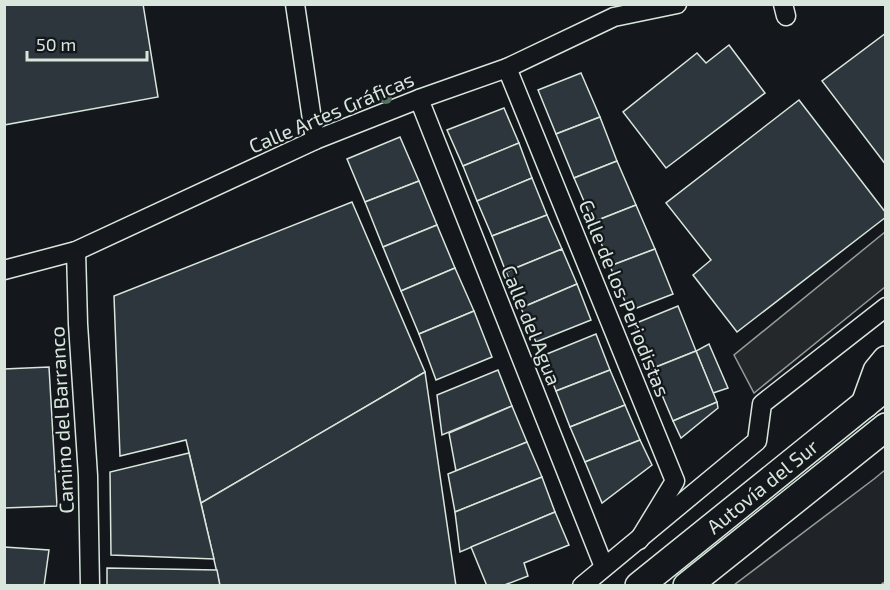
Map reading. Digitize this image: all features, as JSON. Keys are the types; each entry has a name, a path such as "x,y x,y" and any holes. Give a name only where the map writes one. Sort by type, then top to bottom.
{"highway":[{"path":"875,395 877,371 885,360"},
{"name":"Autovía del Sur","path":"639,585 875,395"},
{"name":"Autovía del Sur","path":"687,585 885,427"}],"street":[{"path":"295,4 315,140"},
{"name":"Calle Artes Gráficas","path":"4,270 76,251 315,140 419,99 507,68 614,11 677,4"},
{"name":"Calle de los Periodistas","path":"507,68 675,481"},
{"name":"Calle del Agua","path":"419,99 604,567"},
{"name":"Camino del Barranco","path":"76,251 78,324 88,476 90,585"},
{"path":"582,585 757,441 762,404 885,307"},
{"path":"639,540 675,481 682,487 691,489 703,486"}],"path":[{"path":"880,585 885,581"}],"shaded area":[{"path":"885,232 885,287 754,393 734,355"},
{"path":"885,470 885,585 734,585 874,479"}],"building":[{"path":"4,4 143,4 158,97 4,125"},
{"path":"886,33 886,165 822,81"},
{"path":"729,45 765,93 666,168 623,112 697,53 706,63"},
{"path":"581,73 600,117 556,134 538,90"},
{"path":"799,100 886,213 886,217 737,332 693,275 711,260 666,203"},
{"path":"504,108 519,143 463,166 447,130"},
{"path":"600,117 617,161 574,178 556,134"},
{"path":"400,137 419,181 365,202 347,159"},
{"path":"519,143 532,178 477,201 463,166"},
{"path":"617,161 636,205 593,222 574,178"},
{"path":"532,178 547,215 492,236 477,201"},
{"path":"419,181 437,225 383,247 365,202"},
{"path":"352,202 425,372 201,503 186,440 120,456 114,296"},
{"path":"636,205 655,249 610,266 593,222"},
{"path":"547,215 562,249 506,272 492,236"},
{"path":"437,225 455,268 401,291 383,247"},
{"path":"562,249 577,284 521,308 506,272"},
{"path":"655,249 673,294 629,311 610,266"},
{"path":"455,268 474,311 419,334 401,291"},
{"path":"577,284 591,320 536,342 521,308"},
{"path":"678,306 696,351 651,369 634,324"},
{"path":"474,311 492,357 436,380 419,334"},
{"path":"596,334 610,370 556,391 542,356"},
{"path":"709,344 728,388 713,393 696,351"},
{"path":"696,351 717,402 673,421 651,369"},
{"path":"49,367 57,506 4,508 4,369"},
{"path":"498,370 512,406 442,435 437,395"},
{"path":"610,370 625,405 570,427 556,391"},
{"path":"425,372 456,586 220,586 201,503"},
{"path":"717,402 718,408 681,438 673,421"},
{"path":"625,405 640,440 585,462 570,427"},
{"path":"512,406 527,442 456,471 449,433"},
{"path":"640,440 652,465 602,503 585,462"},
{"path":"527,442 542,477 455,512 448,474"},
{"path":"189,453 214,559 111,555 110,472"},
{"path":"542,477 555,512 460,552 455,512"},
{"path":"555,512 569,545 524,563 528,576 502,586 487,586 471,547"},
{"path":"4,547 49,550 44,586 4,586"},
{"path":"107,568 217,570 220,586 107,586"}]}
